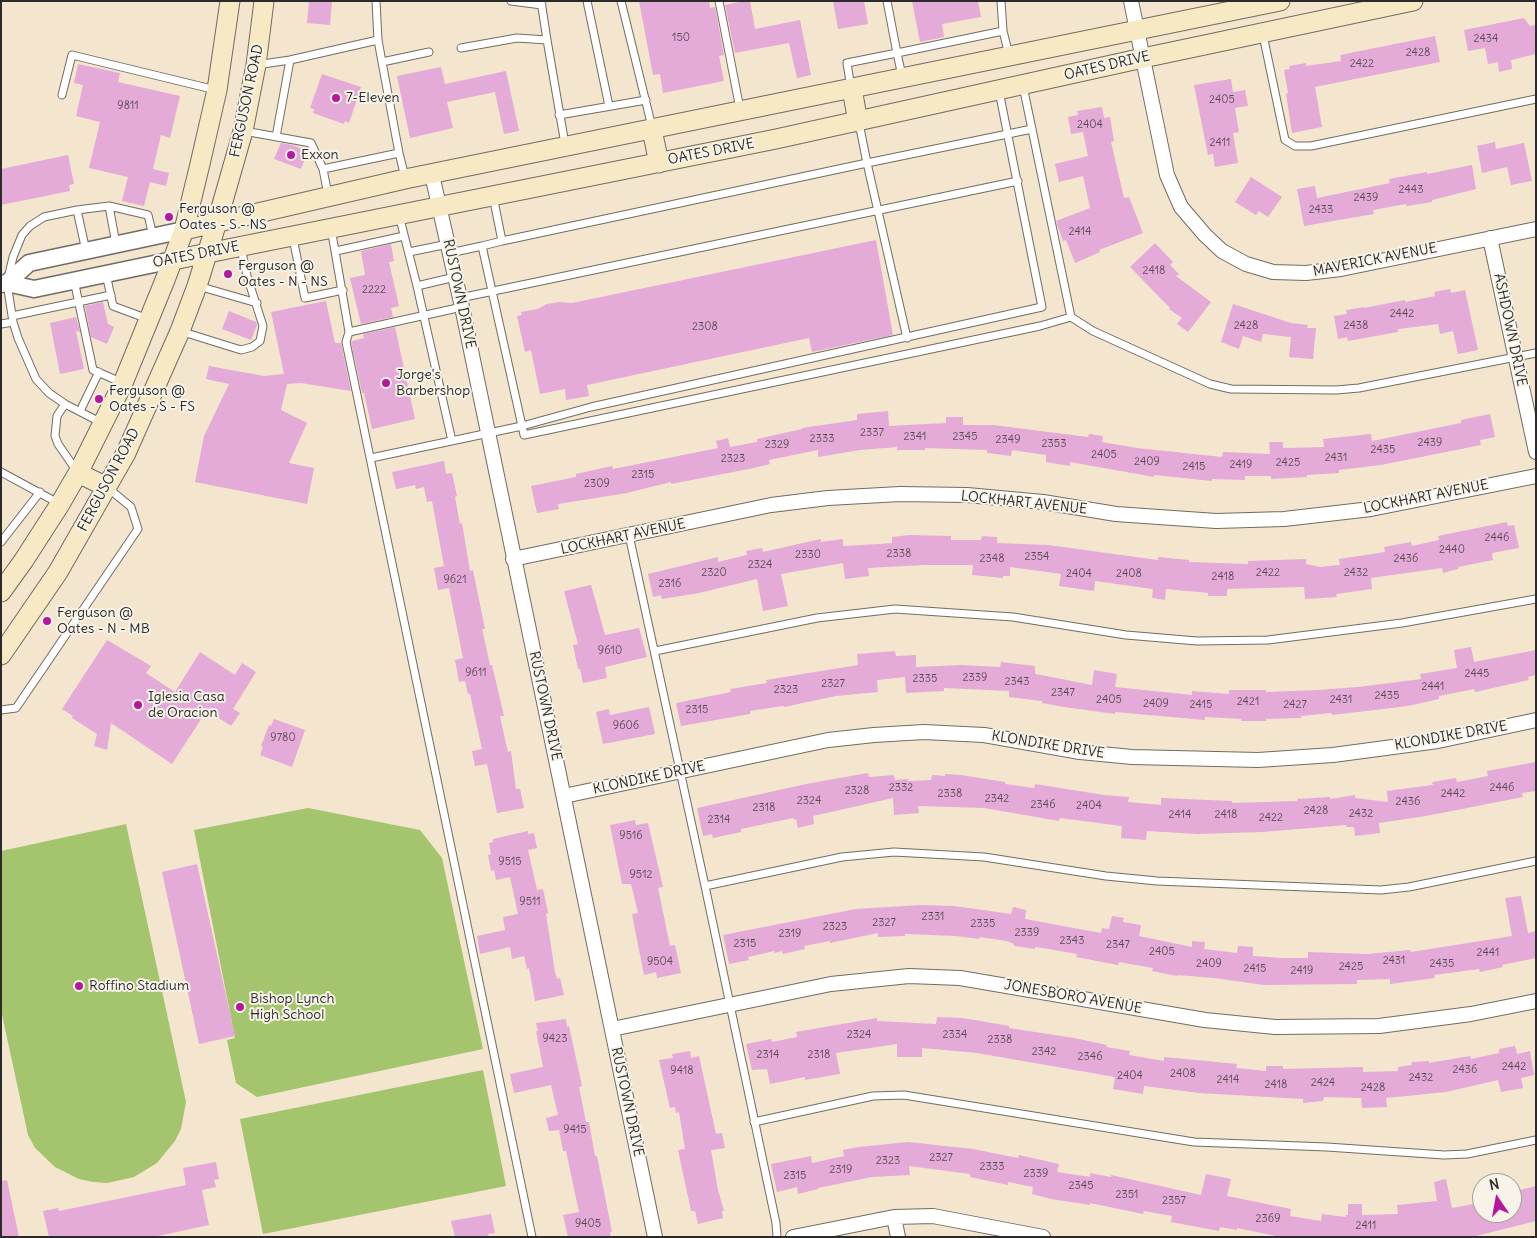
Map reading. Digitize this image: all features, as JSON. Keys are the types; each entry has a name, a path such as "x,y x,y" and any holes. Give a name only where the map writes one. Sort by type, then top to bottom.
{"main road":[{"path":"1,592 60,504 78,472 123,383 173,260 184,230 217,90 230,1"},
{"name":"FERGUSON ROAD","path":"1,655 58,572 126,453 180,331 197,286 243,131 256,66 264,1"},
{"name":"OATES DRIVE","path":"184,230 405,179 1280,1"},
{"name":"OATES DRIVE","path":"173,260 858,122 1143,58 1413,1"},
{"path":"852,89 858,122"},
{"path":"652,130 659,163"},
{"path":"78,472 107,487"}],"street":[{"name":"MAVERICK AVENUE","path":"1131,1 1167,175 1181,207 1205,235 1222,251 1246,264 1273,272 1306,273 1341,269 1536,228"},
{"name":"RUSTOWN DRIVE","path":"432,175 461,302 655,1237"},
{"name":"OATES DRIVE","path":"4,283 29,263 184,230"},
{"name":"ASHDOWN DRIVE","path":"1490,238 1536,452"},
{"name":"OATES DRIVE","path":"4,283 34,289 173,260"},
{"name":"LOCKHART AVENUE","path":"513,559 771,505 828,498 900,494 967,495 1043,502 1116,514 1216,521 1284,519 1371,509 1536,476"},
{"name":"KLONDIKE DRIVE","path":"564,796 828,740 874,735 924,732 984,735 1080,752 1132,757 1258,760 1333,755 1438,741 1536,720"},
{"name":"JONESBORO AVENUE","path":"612,1029 831,984 909,976 960,978 1205,1020 1275,1027 1378,1026 1471,1014 1536,1001"},
{"path":"793,1237 894,1217 933,1216 1014,1234 1043,1237"},
{"path":"894,1217 898,1237"}],"lane":[{"path":"376,1 378,40 405,179"},
{"path":"511,1 542,3 565,147"},
{"path":"587,1 609,106"},
{"path":"620,1 652,130"},
{"path":"719,1 740,112"},
{"path":"887,1 902,79"},
{"path":"1000,1 1003,31 1009,57"},
{"path":"852,89 847,63 1003,31"},
{"path":"1262,33 1285,140 1295,146 1311,146 1536,99"},
{"path":"461,48 517,38 547,40"},
{"path":"256,66 378,40"},
{"path":"382,62 428,52"},
{"path":"62,95 72,55 217,90"},
{"path":"276,137 290,60"},
{"path":"1023,85 1071,317 1093,331 1210,384 1231,389 1336,390 1359,388 1536,353"},
{"path":"371,458 488,434 591,407 1042,307 999,90"},
{"path":"559,115 646,100"},
{"path":"858,122 907,338"},
{"path":"409,252 482,246 1032,129"},
{"path":"243,131 311,142 323,169 328,196"},
{"path":"323,169 399,153"},
{"path":"349,332 423,316 491,291 1018,182"},
{"path":"493,195 502,241"},
{"path":"109,206 116,244"},
{"path":"103,423 65,404 48,393 36,379 18,338 4,283 22,235 30,226 44,217 109,206 148,215 153,236"},
{"path":"77,210 86,251"},
{"path":"399,214 452,441"},
{"path":"331,228 349,332 346,342 532,1237"},
{"path":"293,236 305,298 342,290"},
{"path":"336,251 404,236"},
{"path":"180,331 241,350 252,347 260,341 263,326 247,276 241,246"},
{"path":"482,246 524,435 1040,326 1071,317"},
{"path":"106,274 113,306 150,319"},
{"path":"416,286 455,277"},
{"path":"74,280 93,370 123,383"},
{"path":"197,286 257,304"},
{"path":"1,324 13,319 111,295"},
{"path":"80,411 99,372"},
{"path":"65,404 57,416 55,436 58,444 78,472"},
{"path":"1,472 60,504"},
{"path":"1,710 16,708 138,530 131,507 107,487"},
{"path":"1,542 40,492"},
{"path":"629,536 706,886 776,1223 777,1237"},
{"path":"655,651 817,618 895,609 1013,618 1135,636 1197,641 1268,640 1402,623 1536,599"},
{"path":"706,886 842,858 894,852 984,857 1106,876 1157,881 1381,890 1409,887 1536,861"},
{"path":"754,1122 873,1096 904,1095 1194,1142 1327,1147 1444,1155 1467,1154 1536,1140"}],"green space":[{"path":"308,808 420,830 442,858 483,1049 257,1097 236,1083 227,1040 235,1038 194,830"},
{"path":"126,824 186,1102 181,1129 175,1141 157,1163 134,1177 107,1183 93,1182 79,1179 55,1167 35,1148 28,1135 1,1010 1,851"},
{"path":"483,1070 506,1186 263,1234 240,1119"}],"building":[{"path":"309,1 332,1 330,25 307,23"},
{"path":"639,1 709,1 710,8 715,7 724,55 719,56 724,81 663,93 660,74 653,75"},
{"path":"750,1 755,29 800,20 811,75 797,78 789,43 735,53 725,5"},
{"path":"833,1 864,1 868,24 838,29"},
{"path":"912,1 978,1 981,17 942,24 944,37 920,42"},
{"path":"1524,18 1530,26 1536,25 1536,54 1511,60 1512,69 1499,72 1498,62 1488,64 1485,48 1468,51 1464,30"},
{"path":"1435,36 1440,62 1315,87 1322,127 1292,133 1284,70 1290,69 1289,66 1306,63 1306,66 1341,61 1340,55"},
{"path":"78,64 120,73 118,82 180,96 170,138 161,135 153,169 169,173 166,186 150,182 144,206 122,201 128,177 89,168 100,122 76,116 83,85 74,83"},
{"path":"441,67 445,84 506,71 519,131 504,134 495,92 447,102 453,128 410,138 397,76"},
{"name":"7-Eleven","path":"322,74 361,87 349,123 345,121 344,124 313,113 314,109 310,108"},
{"path":"1231,79 1233,92 1245,90 1248,106 1235,108 1239,132 1233,133 1238,163 1215,167 1213,154 1208,155 1194,85"},
{"path":"1102,107 1104,118 1110,117 1114,141 1111,142 1124,198 1129,197 1143,233 1099,250 1100,252 1075,263 1066,240 1063,241 1056,221 1090,208 1083,176 1059,182 1055,164 1088,156 1083,132 1071,134 1068,117 1078,115 1077,111"},
{"path":"1495,142 1496,149 1524,143 1532,181 1511,185 1507,167 1482,173 1477,146"},
{"name":"Exxon","path":"281,143 308,151 301,169 274,159"},
{"path":"68,155 74,184 69,185 70,191 1,205 1,169"},
{"path":"1472,165 1476,189 1432,200 1432,202 1407,206 1406,204 1373,210 1374,214 1304,226 1297,189 1315,186 1317,198 1390,183 1389,179"},
{"path":"1251,177 1282,197 1268,217 1259,211 1256,215 1235,202"},
{"path":"876,240 893,335 812,352 809,338 587,385 589,396 566,400 565,389 540,394 531,350 525,352 517,316 522,315 521,312 538,309 547,304 572,303"},
{"path":"1155,243 1173,262 1170,265 1179,274 1176,276 1211,302 1188,332 1177,324 1182,318 1169,309 1130,267"},
{"path":"391,244 394,261 389,262 399,306 391,308 393,317 361,324 350,278 365,275 361,251"},
{"path":"1450,289 1451,293 1465,290 1478,350 1458,354 1453,331 1440,334 1438,324 1398,329 1398,332 1348,341 1347,337 1338,339 1334,316 1347,314 1346,310 1435,296 1434,292"},
{"path":"326,301 335,343 341,343 351,391 301,383 287,384 281,410 307,423 289,463 314,468 307,504 195,482 204,436 229,384 206,379 209,366 264,376 284,374 271,312"},
{"path":"103,302 108,324 114,327 107,344 91,337 85,306"},
{"path":"1233,304 1291,323 1308,325 1307,328 1316,328 1313,359 1289,357 1291,337 1263,334 1261,342 1243,336 1239,349 1221,342"},
{"path":"229,311 256,322 257,325 251,340 222,329"},
{"path":"76,317 80,332 76,331 84,369 60,374 50,323"},
{"path":"395,327 415,419 372,429 351,342 364,338 363,334"},
{"path":"888,411 889,426 946,423 946,417 963,417 963,425 994,425 1088,437 1089,434 1103,436 1102,442 1137,448 1222,457 1223,452 1270,454 1269,442 1283,442 1283,448 1324,447 1323,439 1371,434 1372,441 1461,423 1461,420 1490,414 1495,437 1480,440 1481,445 1381,465 1339,470 1339,473 1271,479 1271,476 1245,476 1245,480 1212,479 1212,481 1154,475 1154,477 1070,462 1070,466 1046,462 1046,455 1012,450 1011,456 987,453 987,450 925,448 925,450 897,450 897,447 860,450 818,457 818,450 769,460 770,464 754,468 671,484 671,482 627,493 558,504 559,509 537,513 531,486 576,477 576,474 612,466 613,469 718,448 716,441 728,438 730,447 757,442 757,439 802,428 857,420 857,414"},
{"path":"444,461 446,474 452,473 460,524 462,523 470,571 473,570 485,629 482,629 504,716 500,716 506,744 508,752 511,751 516,789 520,789 524,808 497,813 487,764 475,766 472,751 482,749 470,694 468,694 465,681 459,682 455,660 463,658 449,588 438,590 434,568 444,566 432,501 427,502 424,487 416,489 415,485 396,489 392,472"},
{"path":"1507,522 1508,526 1514,525 1519,548 1492,553 1493,560 1458,567 1458,569 1443,573 1442,568 1371,578 1372,589 1336,594 1337,597 1305,599 1304,587 1227,589 1227,596 1208,596 1208,593 1166,589 1165,600 1152,598 1153,589 1095,581 1094,591 1059,586 1061,574 1010,567 1010,576 1003,576 1003,578 972,575 973,565 868,568 869,576 845,579 843,563 781,574 788,606 763,611 757,579 699,593 662,599 661,595 653,597 648,574 718,557 718,562 747,555 746,551 762,548 763,552 821,539 821,542 843,539 843,546 892,543 892,537 909,535 951,536 951,540 981,540 982,536 997,537 997,543 1048,545 1158,560 1158,557 1189,560 1189,562 1248,564 1248,561 1306,559 1306,564 1320,567 1340,565 1339,559 1385,552 1384,547 1411,542 1412,546 1439,540 1438,536"},
{"path":"591,585 605,635 639,628 647,657 605,667 607,678 583,683 573,645 578,644 564,591"},
{"name":"Iglesia Casa de Oracion","path":"107,640 151,666 146,673 175,692 200,652 235,675 242,663 256,672 233,709 240,713 231,726 207,710 172,764 111,723 107,750 94,746 97,734 72,718 73,716 62,709"},
{"path":"1471,647 1474,662 1536,650 1536,675 1528,677 1529,680 1475,692 1474,689 1439,696 1439,699 1408,706 1332,715 1331,713 1301,716 1301,718 1266,719 1266,721 1241,721 1241,719 1205,717 1205,720 1115,712 1115,714 1009,697 1009,691 944,688 944,691 906,693 905,677 877,680 878,692 836,696 784,707 750,711 750,714 681,726 676,703 731,692 730,689 767,683 766,680 858,665 857,654 895,651 896,656 916,655 916,667 961,665 1000,667 1001,662 1035,666 1036,674 1092,685 1094,670 1117,674 1115,687 1192,695 1192,691 1229,694 1229,690 1266,690 1266,692 1318,690 1421,679 1420,674 1457,668 1454,650"},
{"path":"649,707 655,734 603,744 596,712 609,709 610,715"},
{"path":"274,719 305,730 292,767 260,755 263,747 261,746 269,725 271,726"},
{"path":"1536,762 1536,791 1522,793 1523,797 1379,823 1380,833 1355,836 1354,827 1347,827 1346,825 1262,832 1198,834 1147,831 1146,840 1121,838 1122,826 1060,818 1059,821 984,808 918,806 919,813 894,815 893,798 813,816 814,824 798,828 796,819 794,820 793,818 741,829 741,832 713,838 712,834 703,836 697,808 811,783 868,773 869,777 894,775 895,780 908,779 908,781 931,780 932,775 961,775 1034,788 1035,784 1129,797 1128,802 1161,805 1161,798 1232,801 1232,803 1297,801 1297,799 1330,797 1330,799 1355,795 1355,798 1388,802 1387,791 1433,785 1432,782 1456,778 1457,782 1488,776 1487,771"},
{"path":"635,820 636,825 648,823 663,887 658,888 670,946 675,945 681,973 657,978 656,972 644,975 632,914 638,913 631,884 622,884 610,825"},
{"path":"528,831 528,834 534,833 537,848 528,850 537,890 543,889 548,913 546,914 555,972 557,979 560,978 564,995 535,1001 529,968 527,969 524,956 512,959 510,947 480,954 477,936 505,930 503,917 518,914 510,877 496,880 494,870 491,871 488,855 491,854 489,843 493,842 493,839"},
{"path":"197,864 235,1036 199,1044 162,872"},
{"path":"1521,896 1528,933 1536,931 1536,958 1480,972 1479,969 1434,975 1435,978 1390,984 1390,979 1357,980 1357,984 1264,985 1214,978 1177,976 1152,971 1153,968 1119,962 1118,965 1076,957 1077,954 1043,948 1035,947 1035,949 1014,946 1014,944 1007,941 980,937 979,939 905,934 905,936 878,937 878,933 830,943 830,941 804,946 805,949 783,954 782,951 775,953 774,951 748,957 749,960 729,964 723,935 856,909 921,905 954,906 1011,914 1013,907 1026,910 1025,919 1101,933 1102,928 1109,929 1112,916 1124,918 1123,922 1141,925 1139,936 1192,947 1192,941 1205,942 1204,949 1237,953 1238,946 1253,947 1253,956 1308,958 1308,952 1367,954 1410,950 1411,952 1512,936 1505,898"},
{"path":"937,1017 963,1018 1009,1026 1009,1028 1074,1038 1107,1045 1106,1047 1130,1051 1129,1055 1164,1061 1164,1057 1237,1064 1236,1068 1266,1071 1266,1066 1283,1066 1283,1069 1363,1067 1363,1072 1398,1071 1398,1067 1412,1065 1411,1062 1429,1061 1429,1063 1470,1056 1471,1059 1499,1053 1499,1049 1515,1046 1517,1054 1530,1051 1534,1075 1521,1078 1523,1088 1501,1092 1498,1080 1446,1092 1386,1098 1387,1107 1362,1108 1361,1098 1324,1097 1323,1101 1303,1103 1303,1099 1199,1093 1144,1086 1143,1094 1113,1089 1115,1077 977,1053 922,1048 922,1057 897,1057 897,1044 836,1053 840,1074 805,1080 805,1077 770,1084 767,1069 752,1070 746,1044 771,1039 772,1042 797,1037 796,1032 877,1018 877,1021 936,1024"},
{"path":"566,1019 582,1086 579,1087 586,1122 589,1122 595,1156 597,1156 612,1232 610,1232 611,1237 568,1237 563,1215 579,1212 566,1151 563,1151 559,1130 549,1131 546,1118 558,1115 551,1085 514,1093 510,1074 543,1067 536,1023"},
{"path":"690,1051 691,1058 699,1056 716,1134 722,1133 725,1148 711,1150 724,1211 722,1211 723,1218 698,1224 695,1211 691,1211 678,1150 685,1149 679,1112 676,1113 675,1107 670,1108 659,1060 673,1058 672,1054"},
{"path":"908,1142 973,1149 1018,1158 1019,1155 1059,1164 1057,1172 1090,1177 1090,1173 1111,1177 1111,1175 1201,1195 1206,1174 1231,1179 1227,1196 1291,1209 1290,1216 1321,1221 1322,1214 1346,1217 1348,1215 1348,1204 1362,1204 1362,1215 1398,1214 1397,1205 1437,1201 1434,1182 1446,1179 1452,1208 1472,1204 1472,1223 1522,1223 1522,1190 1536,1186 1536,1221 1472,1237 1281,1237 1237,1228 1237,1230 1220,1227 1219,1231 1171,1222 1172,1216 1144,1211 1143,1214 1090,1203 1090,1205 1051,1199 1032,1194 1033,1187 1008,1182 1008,1185 970,1177 970,1174 909,1166 910,1175 872,1177 798,1194 797,1187 777,1192 771,1164 811,1156 812,1163 844,1156 843,1150"},
{"path":"216,1162 219,1179 214,1180 216,1187 202,1190 209,1225 153,1237 49,1237 43,1211 58,1208 59,1211 186,1185 183,1168"},
{"path":"7,1180 19,1237 1,1237 1,1181"},
{"path":"491,1214 495,1233 488,1234 489,1237 455,1237 451,1221"}],"place":[{"name":"7-Eleven","path":"336,98"},
{"name":"Exxon","path":"291,155"},
{"name":"Ferguson @ Oates - S - NS","path":"169,217"},
{"name":"Ferguson @ Oates - N - NS","path":"228,274"},
{"name":"Jorge's Barbershop","path":"386,383"},
{"name":"Ferguson @ Oates - S - FS","path":"99,399"},
{"name":"Ferguson @ Oates - N - MB","path":"47,621"},
{"name":"Iglesia Casa de Oracion","path":"138,705"},
{"name":"Roffino Stadium","path":"79,986"},
{"name":"Bishop Lynch High School","path":"240,1007"}]}
